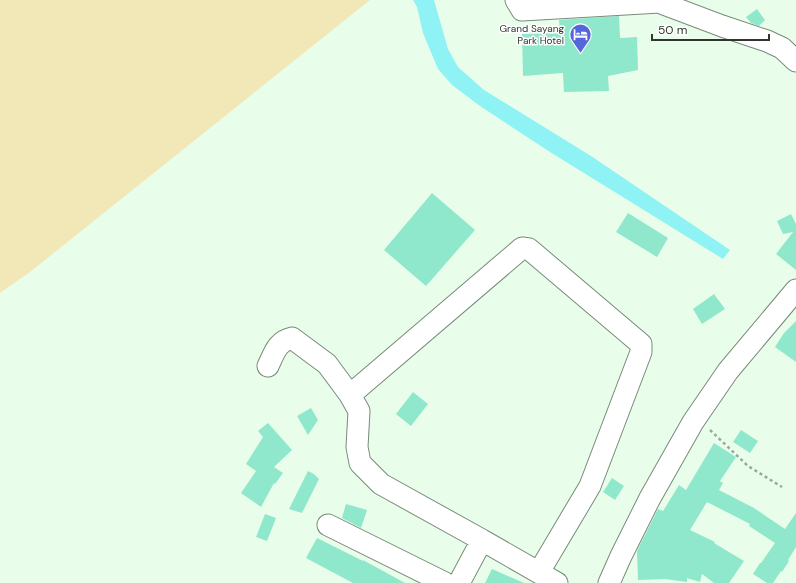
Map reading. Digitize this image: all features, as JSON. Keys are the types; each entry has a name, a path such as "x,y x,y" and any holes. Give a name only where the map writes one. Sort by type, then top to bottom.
{"street":[{"path":"516,0 522,10 659,1 688,14 767,40 782,48 796,61"},
{"path":"350,395 522,248 529,249 641,344 641,352 590,486 539,572"},
{"path":"609,583 650,498 693,422 728,371 796,290"},
{"path":"268,366 278,345 284,339 292,338 327,364 350,395 359,411 357,447 360,463 381,484 557,583"},
{"path":"328,525 445,583"},
{"path":"459,583 482,540"}],"path":[{"path":"693,422 709,429 748,466 782,487"}],"shaded area":[{"path":"0,0 370,0 30,272 0,293"}],"water":[{"path":"413,0 434,0 448,49 458,67 484,90 591,156 730,250 723,259 550,152 480,106 452,85 438,69 423,33 417,7"}],"building":[{"path":"757,9 765,20 759,26 751,23 746,17"},
{"name":"Grand Sayang Park Hotel","path":"619,16 620,38 637,37 638,70 608,76 609,91 564,92 563,73 523,76 522,34 560,33 559,20"},
{"path":"432,193 475,230 426,286 384,250"},
{"path":"628,213 668,238 657,257 616,232"},
{"path":"791,214 796,224 796,270 776,254 793,232 783,234 777,221"},
{"path":"714,294 725,309 702,324 693,309"},
{"path":"796,321 796,362 775,347 784,333"},
{"path":"413,392 428,404 411,426 396,414"},
{"path":"311,408 318,420 308,435 297,416"},
{"path":"268,423 292,450 274,467 283,473 275,484 274,483 261,507 241,493 256,471 246,464 263,437 258,431"},
{"path":"741,430 758,441 750,453 733,442"},
{"path":"714,443 736,457 720,481 723,483 719,490 754,508 785,529 796,513 796,547 788,560 789,561 773,583 767,583 753,574 775,543 749,526 750,524 707,502 690,530 715,542 714,543 744,561 729,583 714,583 702,574 700,582 687,578 687,582 665,579 638,580 637,551 658,509 663,511 679,485 686,490"},
{"path":"308,471 319,479 302,513 289,509"},
{"path":"612,478 624,486 615,500 603,492"},
{"path":"346,504 367,510 361,528 342,518"},
{"path":"265,514 276,518 267,541 256,537"},
{"path":"317,538 363,560 405,583 353,583 306,558"},
{"path":"492,569 524,583 485,583"}],"place":[{"name":"Grand Sayang Park Hotel","path":"580,54"}]}
